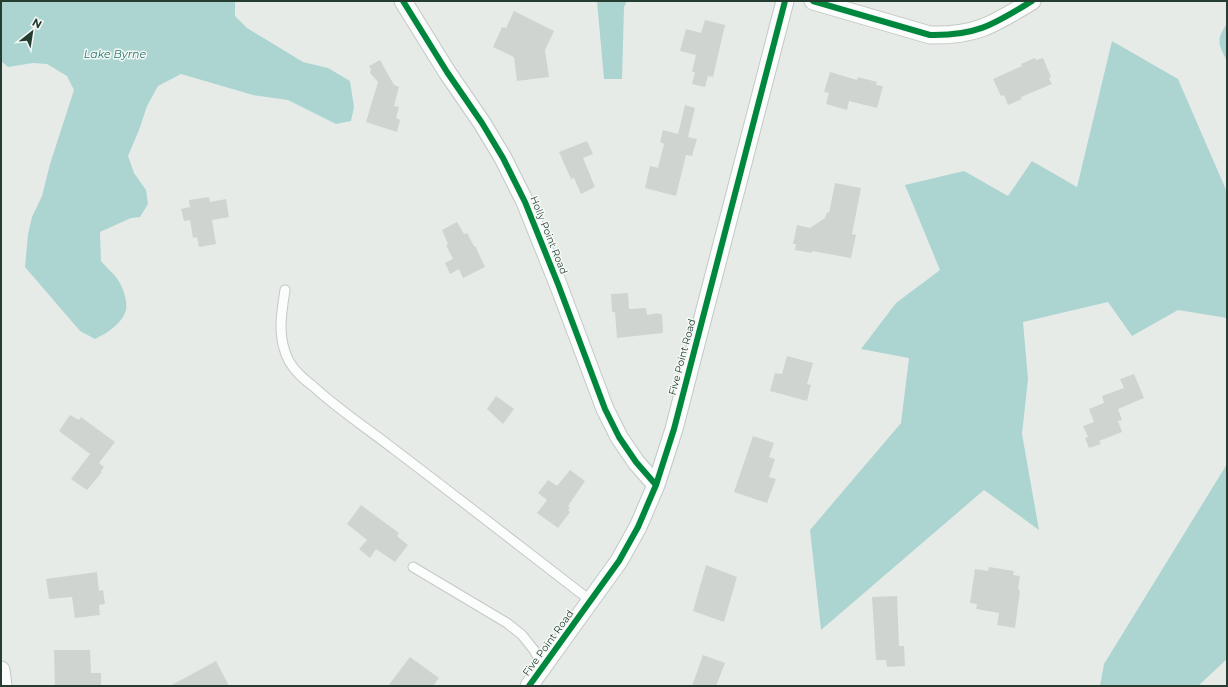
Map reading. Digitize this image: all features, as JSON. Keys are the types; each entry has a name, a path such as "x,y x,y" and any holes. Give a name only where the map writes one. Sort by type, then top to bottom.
{"street":[{"name":"Holly Point Road","path":"403,1 503,158 525,202 558,284 605,410 619,436 636,462 656,485"},
{"name":"Five Point Road","path":"529,686 619,561 638,527 656,485 674,430 785,1"},
{"path":"813,1 930,35 970,33 989,26 1032,1"},
{"path":"1,670 3,686"}],"lane":[{"path":"284,290 280,332 283,348 289,362 298,374 326,398 591,601"},
{"path":"413,567 507,623 522,635 530,645 543,667"}],"water":[{"name":"Lake Byrne","path":"1,1 235,1 235,16 247,28 303,62 328,68 350,81 354,107 351,121 336,124 288,100 253,95 181,74 158,86 147,106 128,156 134,173 146,190 148,204 140,217 131,218 100,232 101,261 116,277 120,284 125,297 126,310 118,324 95,339 80,331 25,267 28,234 32,217 42,196 50,164 74,90 67,76 47,64 33,63 8,67 1,61"},
{"path":"597,1 627,1 624,7 622,79 604,79"},
{"path":"1227,24 1227,61 1220,46 1220,39 1221,34"},
{"path":"1112,41 1178,79 1227,192 1227,318 1178,310 1132,336 1108,302 1023,322 1028,379 1022,434 1039,530 984,490 821,630 810,530 901,423 909,358 861,349 896,303 940,270 905,185 964,171 1008,196 1032,161 1077,187"},
{"path":"1227,464 1227,659 1198,686 1100,686 1104,664"}],"building":[{"path":"514,11 554,31 545,50 549,77 517,81 514,57 493,47 502,27 506,28"},
{"path":"705,20 725,25 713,77 708,76 705,87 692,84 695,72 692,72 696,55 680,51 686,29 701,33"},
{"path":"1035,58 1036,60 1043,58 1051,77 1049,78 1052,84 1021,97 1022,99 1008,105 1004,95 1001,96 993,79 1022,66 1021,64"},
{"path":"380,60 394,85 399,87 394,106 399,107 396,118 400,120 397,132 366,122 378,82 370,73 371,69 369,66"},
{"path":"830,72 857,80 858,77 877,82 876,85 883,86 877,108 849,101 847,110 826,104 829,93 824,92"},
{"path":"685,105 695,108 688,137 697,139 692,156 686,155 676,196 645,188 650,166 658,168 664,144 660,142 663,130 678,134"},
{"path":"587,141 593,154 583,158 595,187 581,194 574,178 571,179 559,152"},
{"path":"835,183 861,188 852,234 856,235 851,258 812,251 812,253 795,250 796,244 793,244 797,225 810,228 825,218 827,212 829,213"},
{"path":"209,197 210,202 226,199 229,217 212,220 216,244 199,247 197,237 193,238 190,220 184,221 181,209 190,207 189,200"},
{"path":"457,222 464,234 467,233 476,247 485,267 463,278 459,269 450,274 445,263 453,259 446,245 448,244 442,230"},
{"path":"628,293 629,309 646,308 647,315 658,313 662,314 663,333 617,338 615,312 612,312 611,294"},
{"path":"787,356 813,363 807,384 811,385 807,401 770,391 775,373 782,374"},
{"path":"1134,374 1144,398 1118,409 1122,420 1118,421 1122,432 1099,441 1101,444 1089,448 1085,438 1088,437 1083,426 1094,422 1089,409 1104,403 1102,396 1124,388 1120,379"},
{"path":"496,396 514,409 503,424 487,409"},
{"path":"70,415 79,420 81,417 115,442 99,463 104,467 101,471 102,472 87,490 71,479 90,454 59,431"},
{"path":"753,436 774,443 769,457 775,459 769,477 776,479 767,503 734,492"},
{"path":"570,470 585,481 568,506 570,508 568,510 570,512 558,528 537,513 547,500 538,493 548,480 557,486"},
{"path":"361,505 399,533 397,536 408,545 395,562 376,549 370,558 359,549 367,540 347,524"},
{"path":"706,565 737,577 724,622 693,611"},
{"path":"989,567 1014,571 1013,575 1020,576 1018,589 1020,591 1015,628 997,625 999,613 976,609 977,604 970,603 975,569 988,571"},
{"path":"97,572 99,591 103,590 105,604 99,605 100,615 75,618 72,597 49,599 46,579"},
{"path":"897,596 899,646 904,646 905,666 887,667 886,660 876,660 872,597"},
{"path":"54,650 90,650 91,673 101,673 101,686 55,686"},
{"path":"703,655 725,663 716,686 692,686"},
{"path":"410,657 439,678 433,686 388,686"},
{"path":"216,661 229,686 170,686"}],"cycle path":[{"path":"403,1 503,158 525,202 558,284 605,409 619,437 636,462 656,485"},
{"path":"529,686 619,561 638,527 656,485 674,429 785,1"},
{"path":"813,1 930,35 946,35 973,31 1007,16 1032,1"}]}
